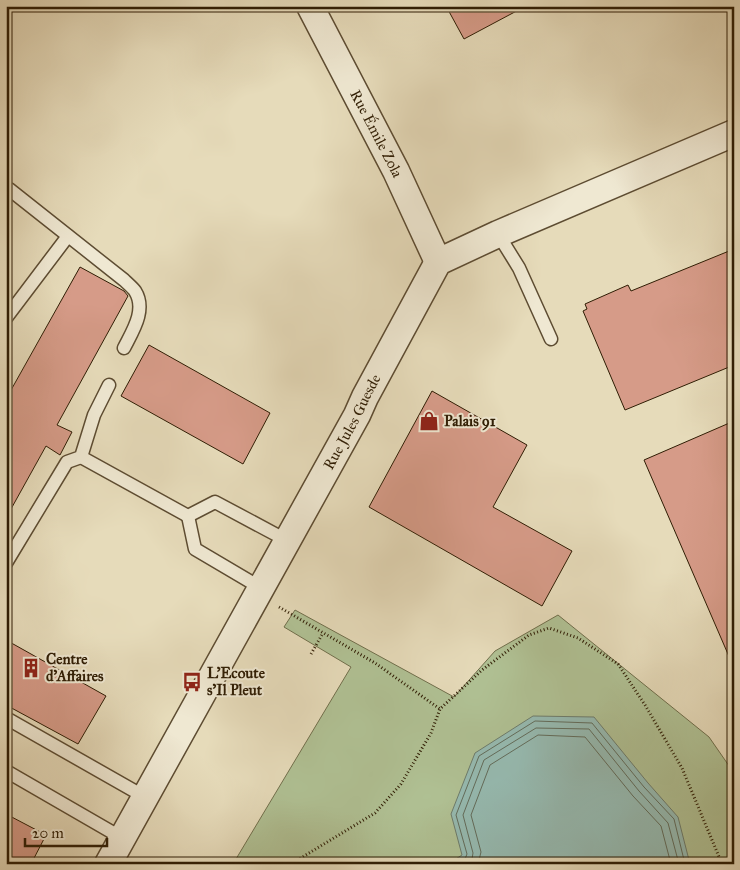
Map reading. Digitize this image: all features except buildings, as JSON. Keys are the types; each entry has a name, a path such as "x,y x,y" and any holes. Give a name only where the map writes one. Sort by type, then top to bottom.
{"street":[{"name":"Rue Émile Zola","path":"310,6 396,171 438,262"},
{"path":"438,262 498,234 734,133"},
{"name":"Rue Jules Guesde","path":"108,864 288,541 438,262"}],"lane":[{"path":"6,190 8,189 68,236 124,280 136,292 140,304 138,319 124,348"},
{"path":"498,234 519,268 551,339"},
{"path":"6,318 68,236"},
{"path":"82,457 94,415 109,385"},
{"path":"6,563 67,462 82,457 188,516 195,549 259,591"},
{"path":"188,516 215,502 288,541"},
{"path":"6,718 145,796"},
{"path":"6,771 122,838"}],"path":[{"path":"259,591 374,664 440,709"},
{"path":"291,864 375,813 401,784 431,733 440,709 482,670 529,635 548,628 578,638 618,664 645,705 682,768 722,864"},
{"path":"311,654 323,633"}],"green space":[{"path":"295,610 454,697 495,651 558,615 709,737 734,773 734,864 233,864 351,667 284,627"}],"water":[{"path":"533,716 594,717 678,817 690,864 448,864 462,855 451,814 475,753"}],"place":[{"name":"Palais 91","path":"429,421"},
{"name":"Centre d'Affaires","path":"31,668"},
{"name":"L'Ecoute s'Il Pleut","path":"192,682"}]}
